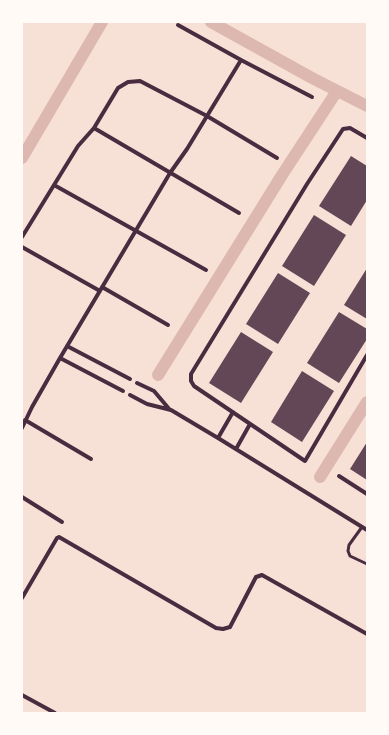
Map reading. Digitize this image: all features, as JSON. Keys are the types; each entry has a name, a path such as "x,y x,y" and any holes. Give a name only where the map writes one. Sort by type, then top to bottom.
{"street":[{"path":"178,25 312,97"},
{"path":"22,428 32,407 67,346 170,173 187,149 241,60"},
{"path":"22,237 78,146 94,128 118,88 128,82 140,81 207,116 277,158"},
{"path":"94,128 239,213"},
{"path":"367,138 350,128 343,130 307,184 191,374 191,381 194,386 305,461 367,355"},
{"path":"54,185 206,270"},
{"path":"22,248 168,325"},
{"path":"67,346 130,379"},
{"path":"60,358 123,391"},
{"path":"137,383 154,391 171,410"},
{"path":"130,395 146,404 171,410 367,530"},
{"path":"218,438 234,412"},
{"path":"26,420 91,459"},
{"path":"236,449 250,424"},
{"path":"339,476 367,494"},
{"path":"22,497 62,522"},
{"path":"22,598 56,538 59,537 216,628 223,630 230,627 256,577 262,575 367,634"},
{"path":"22,695 55,713"}],"lane":[{"path":"362,527 349,545 348,551 350,556 367,564"}],"building":[{"path":"351,156 367,166 367,200 351,226 319,206"},
{"path":"314,215 346,235 314,286 282,266"},
{"path":"367,268 367,319 344,305"},
{"path":"278,273 310,293 278,344 246,324"},
{"path":"339,312 367,329 367,339 339,383 307,363"},
{"path":"241,332 273,352 241,403 209,383"},
{"path":"302,371 334,391 302,442 271,422"},
{"path":"367,442 367,480 350,469"}],"waterway":[{"path":"22,158 102,22"},
{"path":"211,22 312,78 367,106"},
{"path":"158,375 282,175 337,91"},
{"path":"320,477 367,402"}]}
